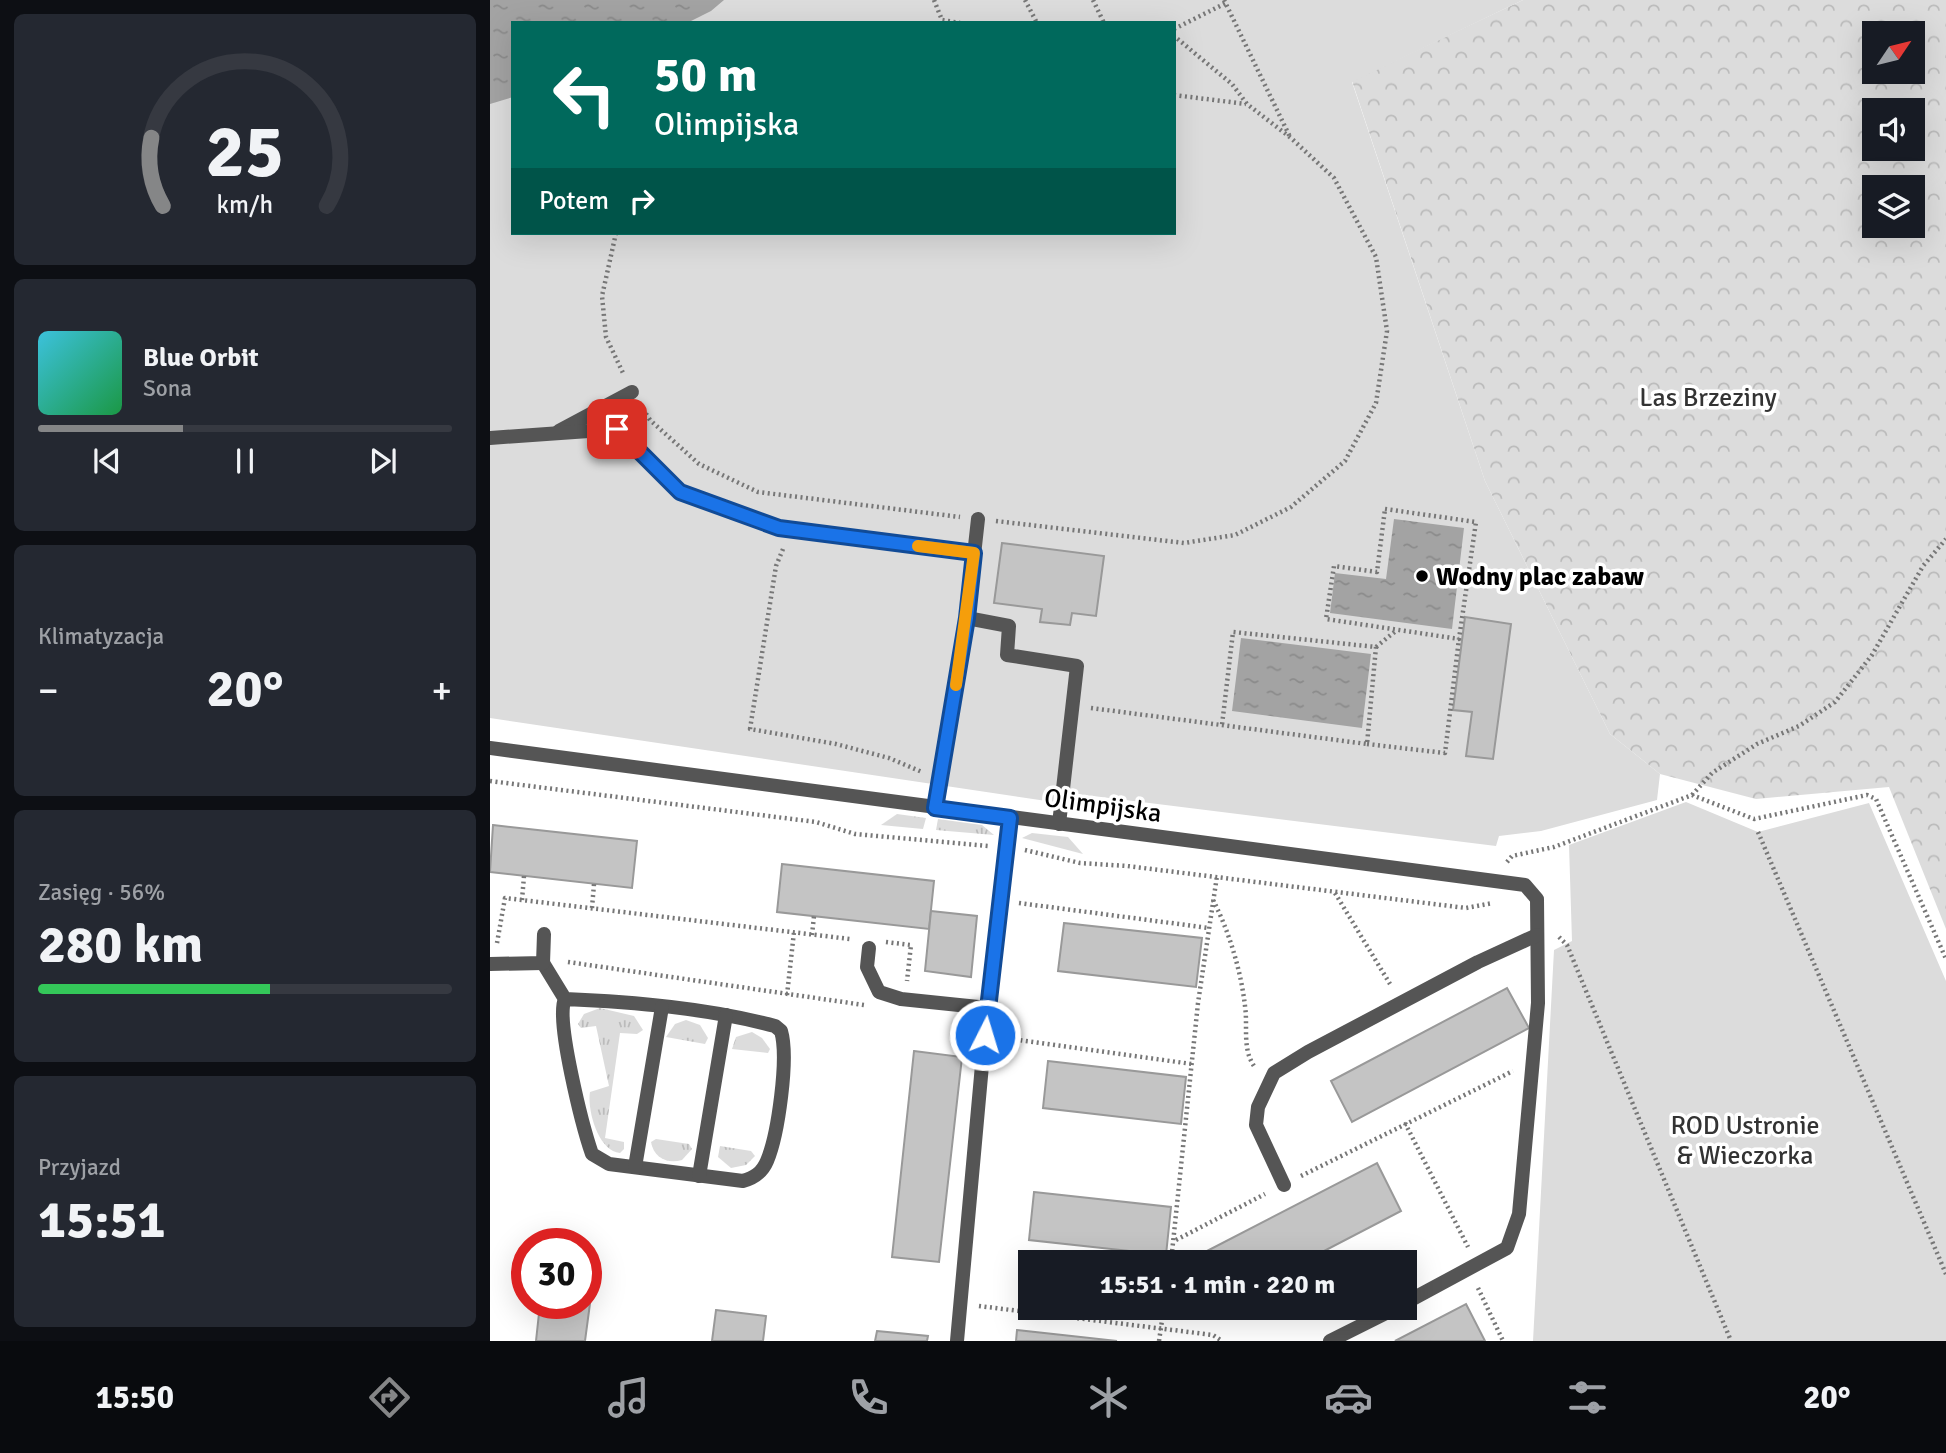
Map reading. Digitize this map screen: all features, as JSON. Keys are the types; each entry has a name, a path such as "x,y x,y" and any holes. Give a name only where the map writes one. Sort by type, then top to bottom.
{"street":[{"path":"555,434 632,392"},
{"path":"490,438 617,429 680,492 779,528 974,553"},
{"path":"935,808 967,618 978,519"},
{"path":"967,618 1009,626 1007,654 1077,666 1060,792 1059,824"},
{"name":"Olimpijska","path":"490,748 1502,882 1532,889 1537,898 1537,911"},
{"path":"957,1341 985,1035 1010,818"},
{"path":"1417,1297 1507,1248 1519,1214 1538,1003 1537,911"},
{"path":"544,934 543,962 565,999"},
{"path":"1284,1185 1256,1125 1258,1107 1274,1073 1308,1052 1478,962 1536,935"},
{"path":"868,943 867,967 879,992 905,999 988,1008"},
{"path":"490,964 543,962"},
{"path":"565,999 624,1002 726,1015 775,1026 781,1031 782,1067 772,1143 766,1162 754,1178 743,1181 609,1164 592,1154 565,1041 561,1007 565,999"},
{"path":"635,1167 662,1007"},
{"path":"699,1176 726,1015"},
{"path":"1329,1341 1372,1320"}],"path":[{"path":"934,0 942,20 948,21"},
{"path":"1026,0 1036,21"},
{"path":"1093,0 1103,21"},
{"path":"1176,28 1225,2 1291,138"},
{"path":"616,235 603,296 606,337 632,392 650,419 699,464 758,492 1184,543 1235,535 1291,507 1345,461 1376,402 1387,331 1376,257 1334,178 1291,138 1247,104 1231,85 1176,38"},
{"path":"1176,95 1247,104"},
{"path":"1073,705 1445,753 1476,522 1385,509 1377,572 1334,566 1326,619 1460,639"},
{"path":"791,530 776,566 750,729 836,744 889,758 940,777"},
{"path":"1015,849 1080,863 1217,876 1466,908 1488,906 1502,882 1512,856 1554,847 1692,795 1723,766 1758,744 1799,726 1835,702 1872,655 1923,566 1946,539"},
{"path":"1222,724 1233,632 1376,647 1398,630"},
{"path":"1367,744 1376,647"},
{"path":"490,781 817,822 855,834 929,838 996,847"},
{"path":"1692,795 1754,819 1862,794 1872,796 1946,960"},
{"path":"1758,832 1946,1275"},
{"path":"522,900 524,876"},
{"path":"1174,1250 1192,1064 1217,876"},
{"path":"592,908 594,884"},
{"path":"1335,892 1401,1003"},
{"path":"491,952 499,937 505,898 911,946 905,999"},
{"path":"1213,899 1224,921 1245,1007 1247,1055 1268,1086"},
{"path":"1001,900 1209,928"},
{"path":"1537,911 1567,945 1731,1341"},
{"path":"812,935 814,916"},
{"path":"787,995 794,932"},
{"path":"543,962 563,961 867,1005"},
{"path":"985,1035 1192,1064"},
{"path":"1176,1240 1533,1061"},
{"path":"1405,1123 1477,1265 1474,1278 1503,1341"},
{"path":"960,1304 1213,1335 1222,1341"},
{"path":"1159,1341 1162,1320"}],"green space":[{"path":"490,0 1523,0 1352,82 1485,481 1610,734 1660,774 1657,800 1541,831 1499,836 1496,846 1061,792 1060,803 490,718"},
{"name":"Las Brzeziny","path":"1523,0 1946,0 1946,929 1889,787 1756,799 1660,774 1610,734 1485,481 1352,81"},
{"name":"ROD Ustronie & Wieczorka","path":"1686,802 1758,832 1869,803 1946,981 1946,1341 1533,1341 1554,950 1572,941 1569,845"},
{"path":"897,814 926,818 923,829 881,825"},
{"path":"938,819 982,825 994,835 936,830"},
{"path":"1032,833 1068,837 1083,854 1022,838"},
{"path":"600,1008 634,1016 643,1030 637,1034 620,1033 605,1138 624,1142 624,1149 620,1153 612,1151 600,1138 590,1109 590,1092 609,1086 596,1026 581,1028 578,1024 584,1014"},
{"path":"686,1020 700,1025 708,1038 705,1044 666,1037 675,1024"},
{"path":"752,1032 762,1038 770,1049 768,1053 732,1049 736,1037"},
{"path":"656,1139 689,1144 692,1149 682,1160 666,1160 658,1156 653,1148 651,1142"},
{"path":"720,1146 751,1151 755,1156 746,1165 731,1168 718,1157"}],"water":[{"path":"490,0 724,0 711,11 691,21 511,21 511,98 490,104"},
{"name":"Wodny plac zabaw","path":"1394,519 1464,528 1452,629 1330,613 1335,573 1386,579"},
{"path":"1241,638 1371,654 1362,728 1232,711"}],"building":[{"path":"1002,543 1104,556 1096,616 1072,613 1070,625 1040,622 1042,609 994,603"},
{"path":"1465,617 1511,624 1493,759 1466,756 1472,712 1453,710"},
{"path":"493,825 637,841 632,888 490,872"},
{"path":"782,864 934,881 929,929 777,912"},
{"path":"931,911 977,916 971,977 925,971"},
{"path":"1064,923 1202,938 1196,987 1058,971"},
{"path":"1507,988 1529,1028 1352,1122 1331,1081"},
{"path":"914,1051 962,1057 939,1262 892,1257"},
{"path":"1048,1061 1186,1077 1181,1124 1043,1108"},
{"path":"1377,1163 1401,1211 1326,1250 1209,1250"},
{"path":"1034,1192 1171,1207 1167,1250 1120,1250 1029,1240"},
{"path":"1466,1304 1485,1341 1395,1341"},
{"path":"716,1310 766,1316 763,1341 712,1341"},
{"path":"538,1319 588,1319 585,1341 536,1341"},
{"path":"1017,1330 1117,1341 1016,1341"},
{"path":"877,1331 928,1336 927,1341 875,1341"}],"slow traffic":[{"path":"918,546 974,553 956,685"}],"place":[{"name":"Wodny plac zabaw","path":"1422,576"}],"route":[{"path":"617,429 680,492 779,528 974,553 967,618 935,808 1010,818 1004,848 1001,900 985,1035"}]}
